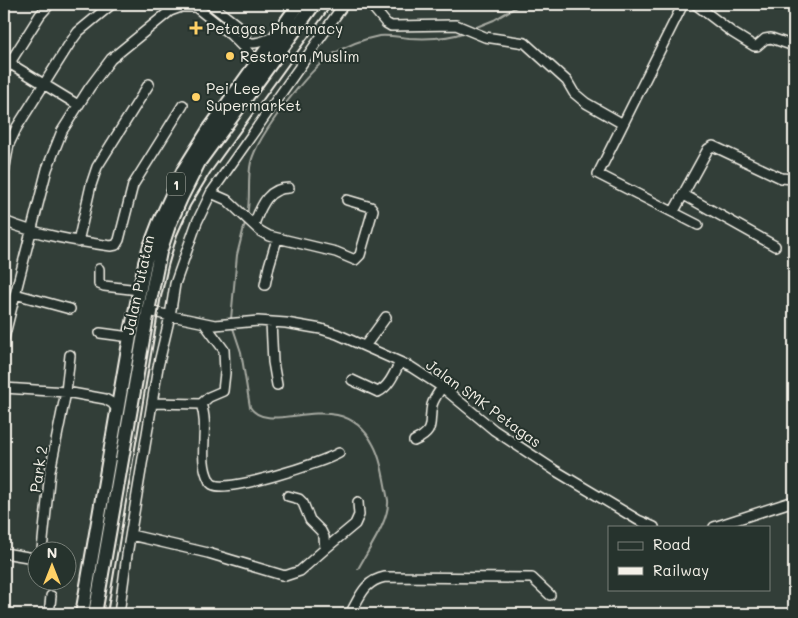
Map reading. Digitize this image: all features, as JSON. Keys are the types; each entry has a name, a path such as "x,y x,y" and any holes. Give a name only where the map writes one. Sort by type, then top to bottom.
{"highway":[{"name":"Jalan Putatan","path":"82,614 139,290 145,263 159,223 183,171 208,131 299,4"},
{"name":"Jalan Putatan","path":"95,614 160,252 173,216 192,176 217,136 314,4"}],"street":[{"path":"4,72 6,61 50,4"},
{"path":"4,172 9,144 14,133 44,84 78,32 112,4"},
{"path":"210,4 248,33"},
{"path":"119,614 158,367 180,267 204,205 211,193 344,4"},
{"path":"370,4 386,23 391,26 456,25 493,39 529,45 570,85 574,93 586,103 623,124"},
{"path":"683,4 598,174 674,211 698,225"},
{"path":"695,4 733,33 754,46 757,46 765,39 771,38 794,46"},
{"path":"4,338 53,153 62,131 78,105 111,59 170,11 194,5 231,35 258,62"},
{"path":"231,35 243,42 255,44 276,36"},
{"path":"6,61 78,105"},
{"path":"78,242 91,185 97,168 149,84"},
{"path":"4,221 31,232 78,242 111,246 118,243 133,185 183,105"},
{"path":"674,211 708,149 713,146 776,176 794,179"},
{"path":"254,224 267,198 276,191 288,188"},
{"path":"211,193 227,200 264,234 277,239 329,250 355,260 360,255 373,210 371,207 347,200"},
{"path":"684,195 774,246"},
{"path":"265,285 277,239"},
{"path":"99,269 99,284 139,290"},
{"path":"15,294 70,308"},
{"name":"Jalan SMK Petagas","path":"148,311 204,323 271,322 321,329 337,334 400,362 442,387 494,430 556,471 638,520 652,526"},
{"path":"365,346 386,317"},
{"path":"271,322 273,362 277,386"},
{"path":"153,403 201,404 223,391 226,373 224,350 204,323"},
{"path":"100,333 130,337"},
{"name":"Park 2","path":"43,540 50,471 66,392 70,355"},
{"path":"352,380 378,392 382,391 400,362"},
{"path":"414,441 427,434 430,429 433,401 442,387"},
{"path":"4,388 66,392 105,399 118,409"},
{"path":"105,399 120,393"},
{"path":"201,404 205,423 207,474 211,483 215,486 262,480 325,460 339,453"},
{"path":"288,496 299,499 303,503 310,520 324,537 325,549"},
{"path":"717,526 794,500"},
{"path":"131,536 208,553 285,576 300,571 355,524 359,515 358,502"},
{"path":"4,553 28,557"},
{"path":"350,614 369,584 376,579 385,577 532,578 550,595"},
{"path":"49,614 51,596"}],"waterway":[{"path":"474,28 494,20 521,4"},
{"path":"247,215 250,168 256,150 263,136 298,88 323,62 333,54 349,46 379,36 431,38 452,36 465,32"},
{"path":"231,319 237,255 245,223"},
{"path":"233,328 241,352 250,407 260,415 273,418 325,413 343,417 359,426 373,444 379,457 388,508 382,526 358,569"}],"railway":[{"path":"107,614 160,301 177,235 190,206 210,173 332,4"}],"place":[{"name":"Petagas Pharmacy","path":"196,28"},
{"name":"Restoran Muslim","path":"230,56"},
{"name":"Pei Lee Supermarket","path":"196,97"}]}
